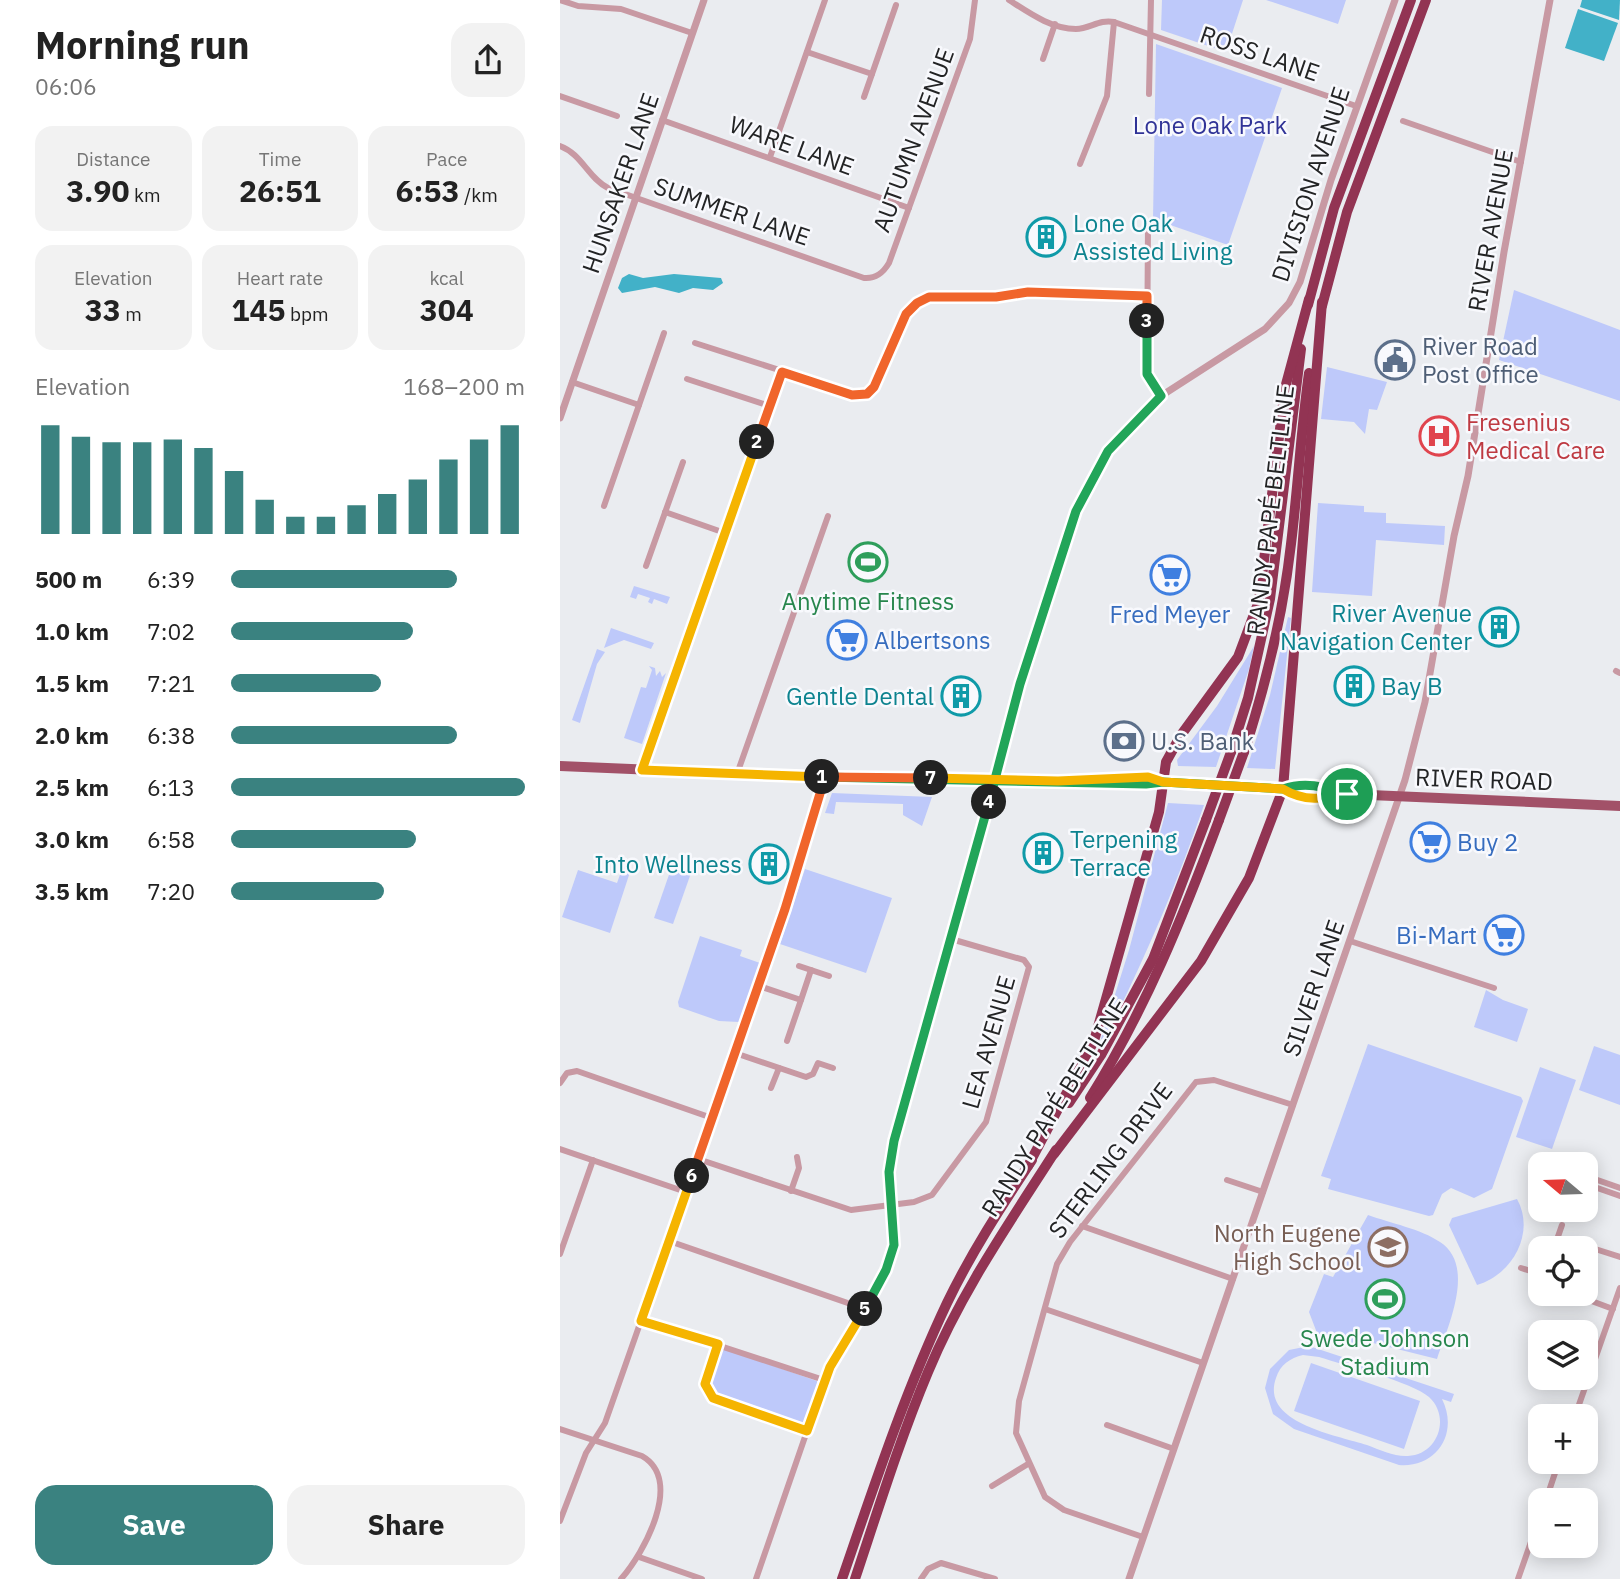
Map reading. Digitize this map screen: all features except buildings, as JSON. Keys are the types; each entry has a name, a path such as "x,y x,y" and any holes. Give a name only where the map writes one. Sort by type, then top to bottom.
{"highway":[{"name":"RANDY PAPÉ BELTLINE","path":"842,1579 917,1369 948,1301 985,1232 1101,1055 1153,959 1231,752 1248,698 1270,598 1298,363 1309,299 1334,208 1411,0"},
{"name":"RANDY PAPÉ BELTLINE","path":"855,1579 928,1371 965,1295 998,1237 1112,1063 1141,1010 1179,929 1244,752 1261,699 1280,617 1291,544 1304,405 1322,302 1347,212 1426,0"},
{"path":"1028,1166 1094,1041 1159,811 1165,766 1172,749 1238,657 1259,601 1285,388 1309,299"},
{"path":"1054,1154 1201,961 1249,878 1283,789 1322,302"}],"main road":[{"path":"560,766 825,777 995,780"},
{"name":"RIVER ROAD","path":"995,780 1058,781 1148,777 1163,782 1283,789 1296,797 1322,799 1347,794 1620,806"}],"street":[{"name":"HUNSAKER LANE","path":"560,418 704,0"},
{"path":"770,158 825,0"},
{"name":"AUTUMN AVENUE","path":"864,278 876,277 887,266 970,39 975,0"},
{"path":"1009,0 1026,13 1076,29 1099,21 1114,22 1107,96 1080,164"},
{"path":"1149,94 1151,0"},
{"name":"DIVISION AVENUE","path":"995,780 1020,684 1076,511 1108,451 1161,396 1265,329 1289,303 1300,282 1356,106 1395,0"},
{"name":"RIVER AVENUE","path":"1401,796 1425,702 1454,536 1468,476 1504,252 1550,0"},
{"path":"560,1 578,6 621,9 692,33"},
{"path":"864,97 896,5"},
{"name":"ROSS LANE","path":"1114,22 1356,106"},
{"path":"1043,59 1055,24"},
{"path":"807,52 872,74"},
{"path":"560,96 617,116"},
{"name":"WARE LANE","path":"662,120 909,208"},
{"path":"1403,121 1521,162"},
{"name":"SUMMER LANE","path":"560,146 574,154 599,183 864,278"},
{"path":"1148,225 1147,374 1161,396"},
{"path":"695,343 852,395 867,394 874,387 906,314 917,303 933,296 996,297 1028,292 1147,296"},
{"path":"604,506 664,333"},
{"path":"642,770 782,372"},
{"path":"687,379 770,406"},
{"path":"572,382 639,405"},
{"path":"646,566 682,462"},
{"path":"665,512 725,533"},
{"path":"737,774 828,516"},
{"path":"560,1521 593,1441 605,1423 759,986 825,777"},
{"path":"756,1579 824,1380 891,1257 894,1233 889,1172 894,1141 995,780"},
{"name":"SILVER LANE","path":"1129,1579 1401,796"},
{"name":"LEA AVENUE","path":"698,1159 851,1210 921,1201 936,1192 984,1125 1029,971 1024,960 951,939"},
{"path":"1350,941 1494,988"},
{"path":"799,966 829,976"},
{"path":"787,1041 811,970"},
{"path":"759,986 801,1000"},
{"path":"735,1053 808,1077 815,1073 818,1063 834,1068"},
{"path":"771,1088 779,1068"},
{"path":"560,1083 570,1072 577,1071 712,1118"},
{"name":"STERLING DRIVE","path":"1143,1537 1055,1505 1040,1490 1018,1441 1016,1421 1058,1264 1083,1226 1196,1083 1214,1080 1293,1105"},
{"path":"560,1149 686,1192"},
{"path":"791,1191 799,1168 797,1157"},
{"path":"560,1254 593,1160"},
{"path":"1227,1180 1263,1192"},
{"path":"1598,1180 1620,1188"},
{"path":"1598,1188 1620,1196"},
{"path":"1558,1236 1562,1224"},
{"path":"1083,1226 1233,1279"},
{"path":"669,1241 865,1309"},
{"path":"1598,1250 1620,1257"},
{"path":"1521,1268 1528,1270"},
{"path":"1580,1404 1620,1288"},
{"path":"1598,1304 1613,1310"},
{"path":"1045,1309 1203,1363"},
{"path":"641,1321 824,1380"},
{"path":"718,1344 706,1379 710,1395 807,1431"},
{"path":"1107,1425 1174,1449"},
{"path":"560,1429 647,1460 657,1470 662,1486 660,1500 639,1557 621,1579"},
{"path":"992,1486 1028,1464"},
{"path":"1518,1579 1528,1550"},
{"path":"639,1557 702,1579"},
{"path":"921,1579 933,1566 950,1564 995,1579"}],"green space":[{"path":"1162,0 1243,0 1226,52 1161,30"},
{"path":"1266,0 1346,0 1338,24"},
{"name":"Lone Oak Park","path":"1156,44 1282,88 1228,245 1153,219"},
{"path":"1514,290 1620,330 1620,401 1499,360"},
{"path":"1327,367 1387,382 1377,410 1369,409 1365,434 1354,422 1321,419"},
{"path":"1318,503 1364,506 1364,512 1386,513 1386,523 1445,526 1444,545 1376,540 1372,596 1312,592"},
{"path":"634,586 670,597 667,604 654,599 652,604 648,602 650,598 638,594 636,599 630,597"},
{"path":"1288,617 1291,618 1275,769 1247,768 1270,695"},
{"path":"611,628 654,643 651,649 624,640 604,648"},
{"path":"1254,646 1249,669 1216,767 1178,766 1177,760 1217,706"},
{"path":"597,649 605,652 597,664 580,723 572,720"},
{"path":"649,666 655,668 656,676 660,671 662,677 666,673 642,744 624,738 641,687 646,688 652,670"},
{"path":"832,793 932,797 922,826 903,815 903,804 836,802 834,814 825,813"},
{"path":"1168,803 1204,805 1158,924 1104,1040 1101,1039 1129,950"},
{"path":"623,866 631,869 610,933 562,917 578,870 617,883"},
{"path":"672,866 691,873 673,924 654,918"},
{"path":"805,869 892,898 866,973 780,944"},
{"path":"700,936 742,950 740,956 760,963 739,1022 719,1021 679,1007 678,1002"},
{"path":"1486,990 1503,1000 1528,1009 1517,1042 1474,1027"},
{"path":"1368,1044 1521,1097 1523,1101 1492,1189 1474,1198 1451,1188 1442,1194 1433,1215 1429,1216 1328,1189 1331,1179 1321,1176"},
{"path":"1594,1046 1620,1055 1620,1105 1579,1090"},
{"path":"1540,1067 1576,1080 1552,1149 1516,1137"},
{"path":"1517,1199 1524,1225 1517,1251 1501,1272 1477,1285 1449,1225 1452,1218"},
{"name":"Swede Johnson Stadium","path":"1368,1215 1424,1233 1440,1242 1451,1253 1457,1266 1456,1298 1437,1359 1361,1340 1357,1348 1317,1333 1309,1312 1324,1274 1333,1277"},
{"path":"1309,1346 1454,1394 1451,1402 1442,1399 1448,1424 1441,1446 1424,1461 1399,1465 1294,1429 1273,1414 1265,1388 1270,1369 1289,1350","holes":["1303,1355 1319,1357 1393,1380 1429,1397 1436,1405 1439,1415 1440,1424 1434,1442 1418,1454 1398,1455 1304,1425 1290,1416 1279,1406 1274,1393 1278,1373 1294,1358"]},
{"path":"724,1349 817,1381 818,1388 807,1421 798,1425 713,1394 711,1370 716,1357"},
{"path":"1311,1363 1420,1401 1404,1449 1294,1411"}],"shaded area":[{"path":"1582,0 1620,0 1619,20 1580,7"},
{"path":"1578,9 1618,23 1604,61 1565,48"},
{"path":"629,274 643,278 674,274 721,278 723,283 713,290 693,288 679,293 655,287 622,293 618,288 622,278"}],"place":[{"name":"Lone Oak Assisted Living","path":"1046,237"},
{"name":"River Road Post Office","path":"1395,360"},
{"name":"Fresenius Medical Care","path":"1439,436"},
{"name":"Anytime Fitness","path":"868,562"},
{"name":"Fred Meyer","path":"1170,575"},
{"name":"River Avenue Navigation Center","path":"1499,627"},
{"name":"Albertsons","path":"847,640"},
{"name":"Bay B","path":"1354,686"},
{"name":"Gentle Dental","path":"961,696"},
{"name":"U.S. Bank","path":"1124,741"},
{"name":"Buy 2","path":"1430,842"},
{"name":"Terpening Terrace","path":"1043,853"},
{"name":"Into Wellness","path":"769,864"},
{"name":"Bi-Mart","path":"1504,935"},
{"name":"North Eugene High School","path":"1388,1247"},
{"name":"Swede Johnson Stadium","path":"1385,1299"}],"route":[{"path":"1347,794 1320,786 1298,784 1283,789 1163,782 1125,784 1058,781 995,780 981,780 932,778 749,775 642,770 782,372 852,395 867,394 874,387 906,314 917,303 933,296 996,297 1021,292 1147,296 1147,374 1161,396 1108,451 1076,511 1061,551 1020,684 995,780 991,796 894,1141 889,1172 894,1233 891,1257 865,1309 830,1367 807,1431 713,1398 707,1392 705,1384 718,1344 641,1321 785,909 825,777 932,778 981,780 995,780 1058,781 1148,777 1163,782 1223,785 1283,789 1296,797 1322,799 1347,794"}]}
